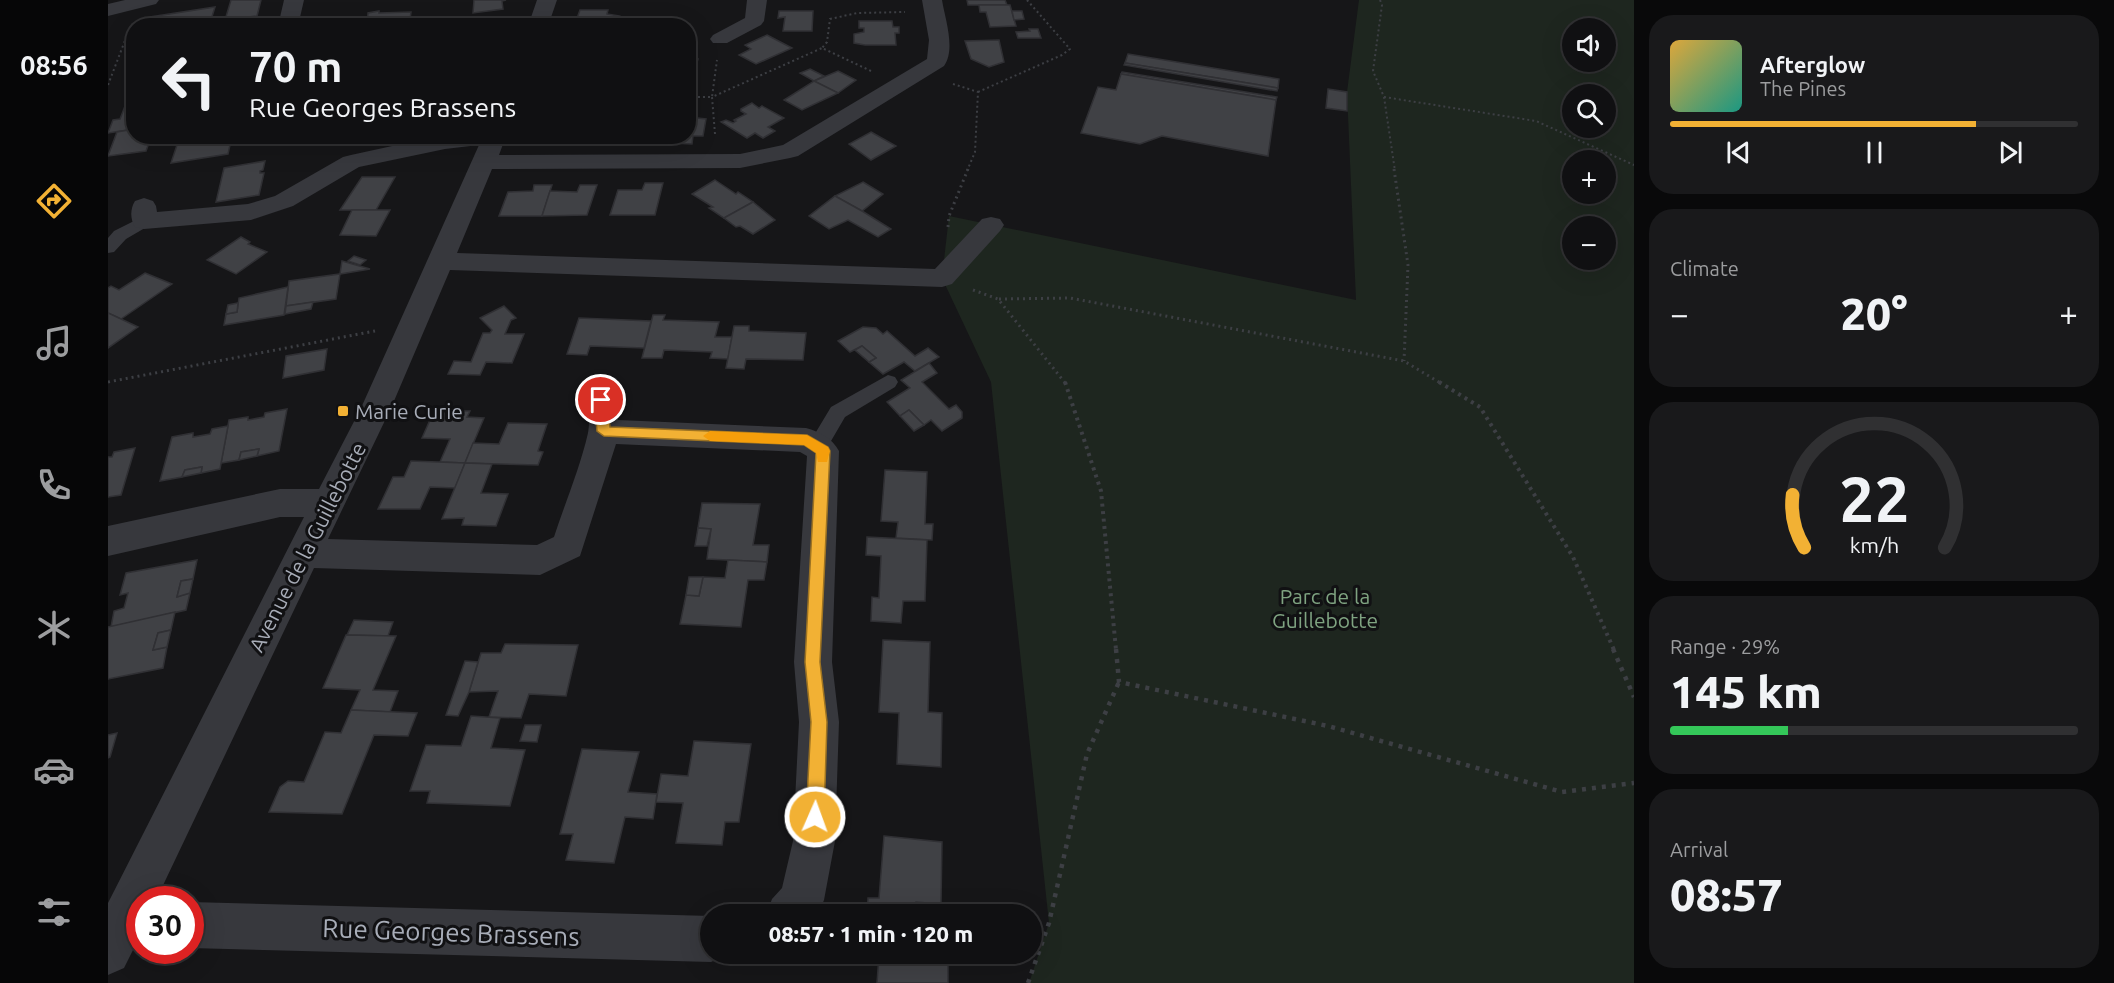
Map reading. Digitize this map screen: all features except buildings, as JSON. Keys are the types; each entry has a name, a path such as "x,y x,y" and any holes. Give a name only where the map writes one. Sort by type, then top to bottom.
{"street":[{"path":"290,18 294,0"},
{"path":"541,18 547,0"},
{"path":"720,39 754,21 757,0"},
{"path":"108,10 145,1"},
{"path":"476,144 713,161 740,161 790,151 937,62 939,40 934,6"},
{"path":"144,213 251,212 284,201 351,162 436,144"},
{"name":"Avenue de la Guillebotte","path":"124,932 249,662 375,411 491,145"},
{"path":"441,261 942,278 991,225"},
{"path":"305,553 540,560 568,546 604,431 601,400 605,386"},
{"path":"604,431 807,440 823,451 813,662 819,722 814,841 802,900 798,904"},
{"path":"108,540 280,504 330,503"},
{"name":"Rue Georges Brassens","path":"204,925 700,939"}],"lane":[{"path":"108,248 144,213"},
{"path":"817,447 837,412 888,382"}],"path":[{"path":"822,48 908,78 978,92 1062,55 1070,49 1027,0"},
{"path":"1380,0 1382,5 1373,71 1384,97 1407,265 1404,361"},
{"path":"138,18 145,1"},
{"path":"696,97 712,97 822,48 826,42 830,19 838,15 934,6"},
{"path":"713,161 716,127 712,97 720,39"},
{"path":"108,86 126,45"},
{"path":"978,92 975,152 950,216 942,278 998,299 1070,298 1404,361 1480,407 1573,557 1634,697"},
{"path":"1384,97 1536,121 1634,165"},
{"path":"998,299 1064,379 1101,491 1119,682 1087,754 1049,923 1028,983"},
{"path":"108,382 331,338 380,330 410,330"},
{"path":"1119,682 1328,726 1562,792 1634,783"}],"green space":[{"name":"Parc de la Guillebotte","path":"1359,0 1634,0 1634,983 1029,983 1035,964 1042,964 1042,944 1049,923 991,382 942,278 949,216 1356,300 1347,92"}],"slow traffic":[{"path":"710,436 807,440 823,451 823,458"}],"place":[{"name":"Marie Curie","path":"343,411"}],"route":[{"path":"601,400 604,431 807,440 823,451 813,662 819,722 815,817"}]}
